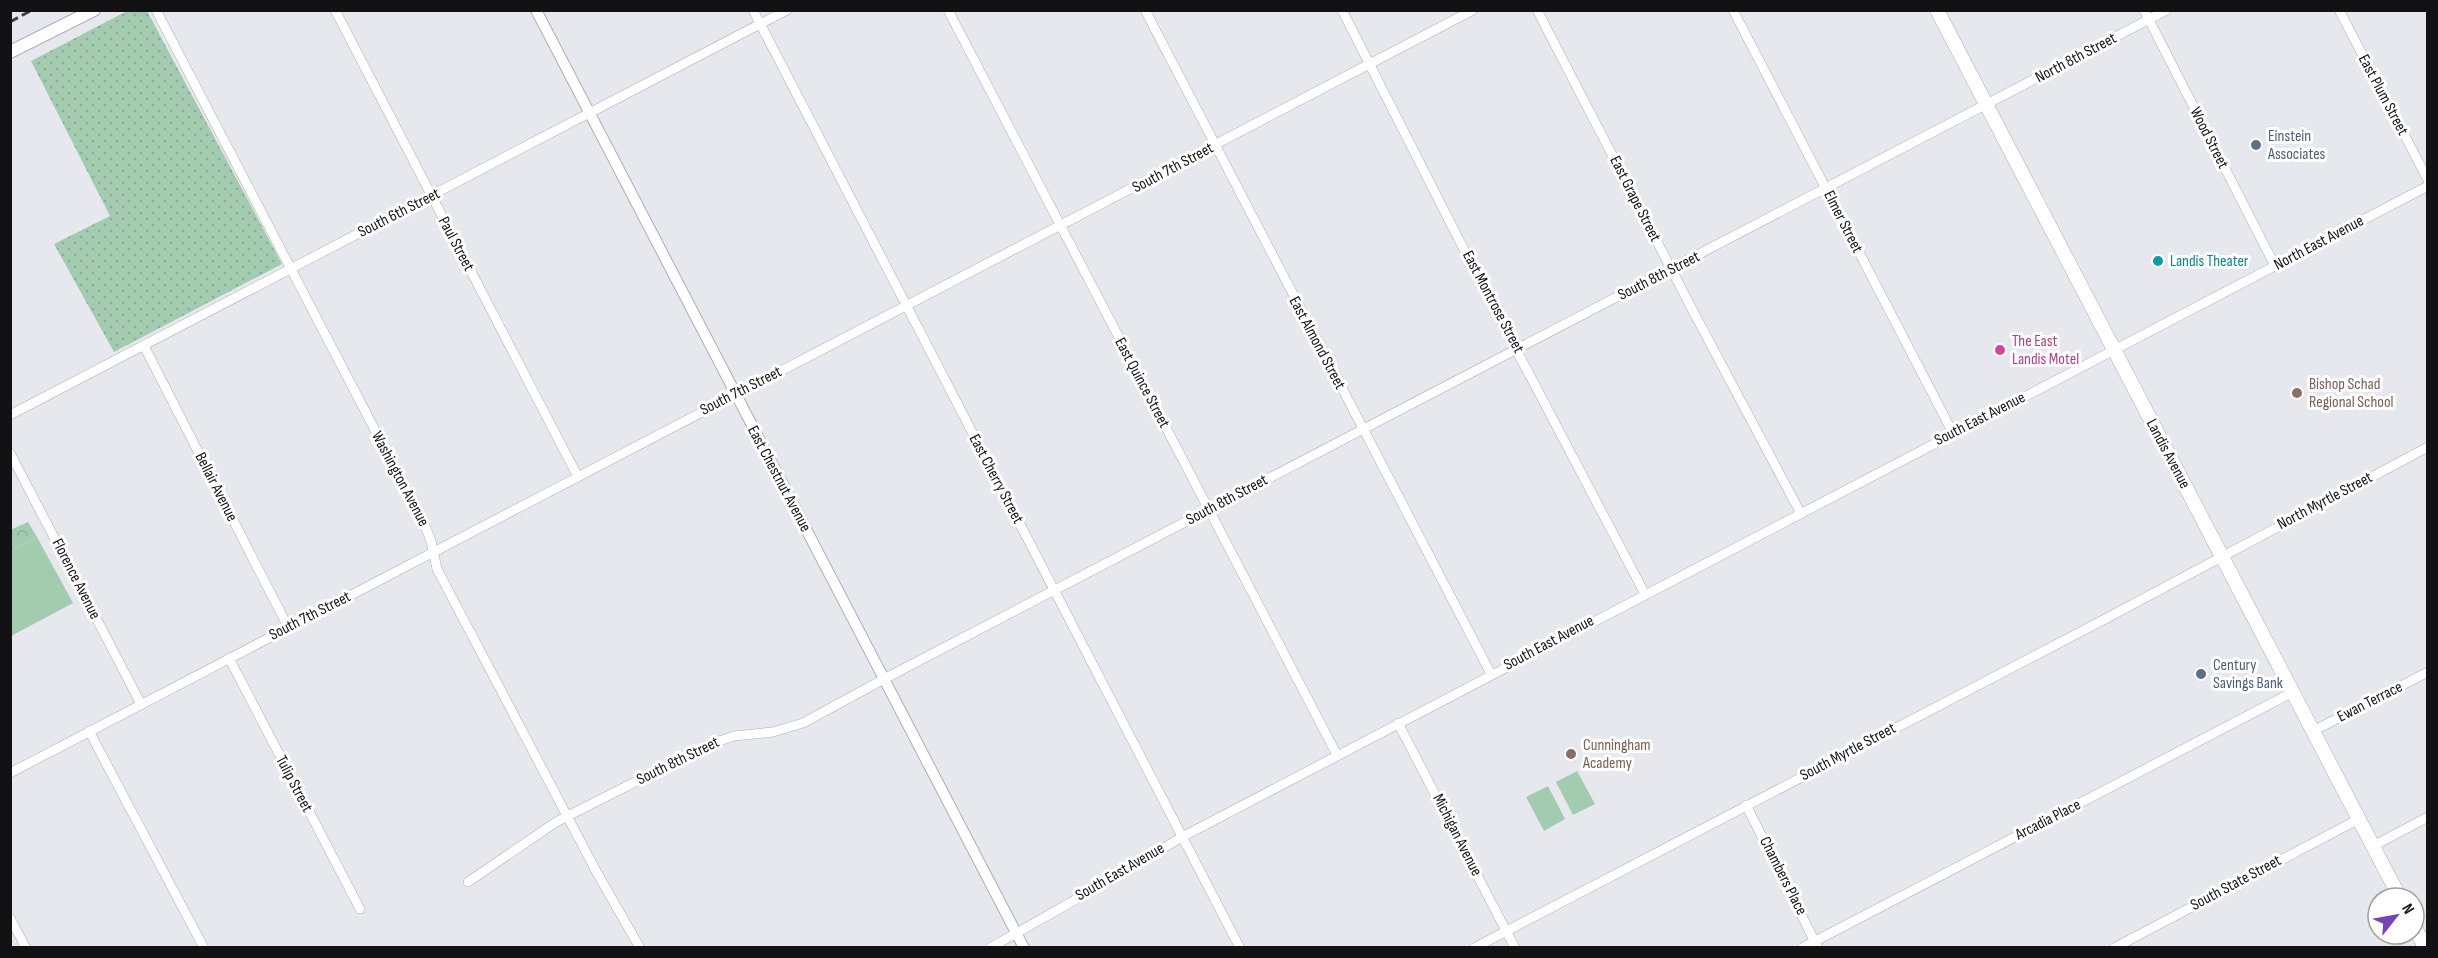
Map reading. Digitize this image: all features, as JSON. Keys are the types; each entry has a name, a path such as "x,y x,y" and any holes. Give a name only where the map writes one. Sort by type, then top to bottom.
{"main road":[{"path":"10,52 94,10"},
{"name":"Landis Avenue","path":"1937,10 2394,886"}],"street":[{"name":"Washington Avenue","path":"156,10 424,526 438,569 567,817 640,948"},
{"name":"Paul Street","path":"335,10 578,477"},
{"name":"East Chestnut Avenue","path":"536,10 1024,948"},
{"name":"East Cherry Street","path":"753,10 1240,948"},
{"name":"South 6th Street","path":"10,415 787,10"},
{"name":"East Quince Street","path":"948,10 1337,755"},
{"name":"East Almond Street","path":"1145,10 1491,674"},
{"name":"East Montrose Street","path":"1342,10 1645,594"},
{"name":"South 7th Street","path":"10,773 1473,10"},
{"name":"East Grape Street","path":"1538,10 1800,514"},
{"name":"Elmer Street","path":"1733,10 1953,433"},
{"name":"Wood Street","path":"2144,10 2275,266"},
{"name":"North 8th Street","path":"1986,105 2167,10"},
{"name":"East Plum Street","path":"2339,10 2427,180"},
{"name":"South 8th Street","path":"468,882 517,847 567,817 710,744 734,736 773,732 803,723 1986,105"},
{"name":"North East Avenue","path":"2115,350 2427,186"},
{"name":"Bellair Avenue","path":"144,346 288,627"},
{"name":"South East Avenue","path":"990,948 1182,837 2115,350"},
{"name":"North Myrtle Street","path":"2222,557 2427,447"},
{"name":"Florence Avenue","path":"10,453 141,704"},
{"name":"South Myrtle Street","path":"1474,948 2222,557"},
{"name":"Tulip Street","path":"229,658 360,909"},
{"name":"Ewan Terrace","path":"2313,731 2427,672"},
{"name":"Arcadia Place","path":"1802,948 1817,944 2293,692"},
{"name":"Michigan Avenue","path":"1398,723 1515,948"},
{"path":"89,731 204,948"},
{"name":"Chambers Place","path":"1746,806 1817,944"},
{"path":"2373,846 2427,817"},
{"name":"South State Street","path":"2114,948 2359,819"},
{"path":"10,918 26,948"}],"green space":[{"path":"129,10 147,11 282,264 114,352 54,244 110,216 31,61"},
{"path":"28,522 37,537 11,551 10,530"},
{"path":"37,537 73,603 11,636 11,551"},
{"path":"1577,771 1595,804 1573,815 1556,782"},
{"path":"1548,786 1565,819 1544,831 1526,797"}],"railway":[{"path":"10,22 32,10"}],"place":[{"name":"Einstein Associates","path":"2256,145"},
{"name":"Landis Theater","path":"2158,261"},
{"name":"The East Landis Motel","path":"2000,350"},
{"name":"Bishop Schad Regional School","path":"2297,393"},
{"name":"Century Savings Bank","path":"2201,674"},
{"name":"Cunningham Academy","path":"1571,754"}]}
